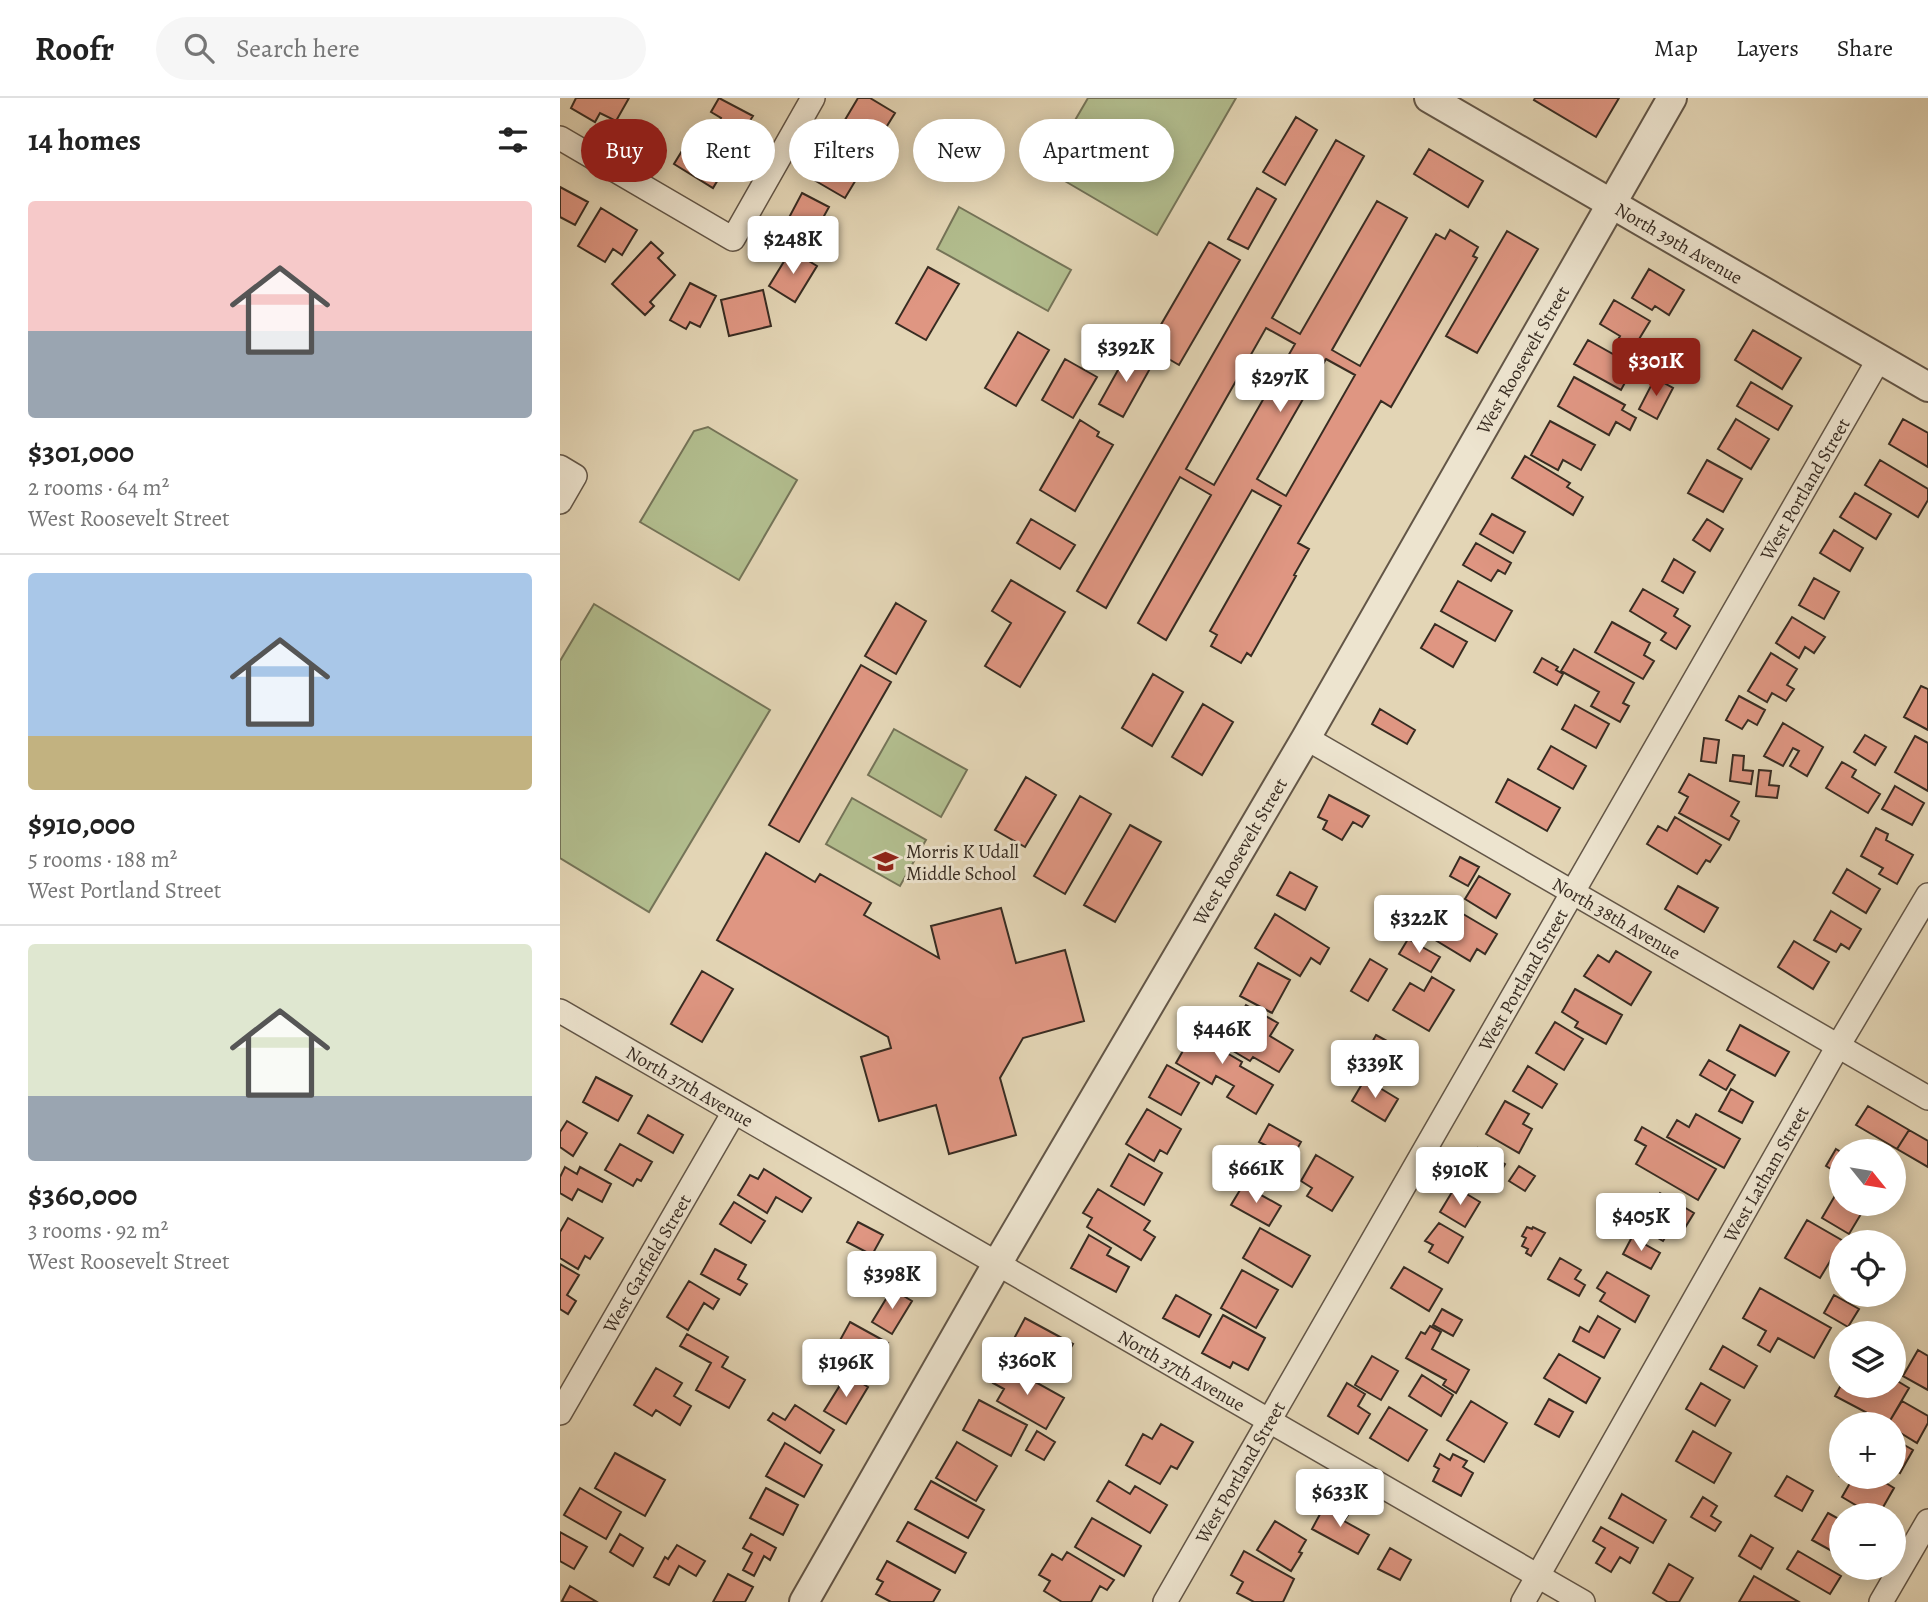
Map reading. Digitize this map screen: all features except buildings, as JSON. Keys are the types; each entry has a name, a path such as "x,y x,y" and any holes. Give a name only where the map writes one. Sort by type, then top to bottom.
{"street":[{"path":"560,138 733,239 813,98"},
{"name":"North 39th Avenue","path":"1429,98 1928,387"},
{"name":"West Roosevelt Street","path":"804,1602 997,1264 1306,738 1672,98"},
{"name":"West Portland Street","path":"1165,1602 1879,359"},
{"path":"560,502 567,471"},
{"name":"North 38th Avenue","path":"1306,738 1928,1098"},
{"name":"West Latham Street","path":"1523,1602 1839,1046 1928,895"},
{"name":"North 37th Avenue","path":"560,1012 1583,1602"},
{"name":"West Garfield Street","path":"560,1413 734,1112"},
{"path":"1881,1602 1928,1521"}],"green space":[{"path":"1088,98 1236,98 1157,235 1066,182 1174,182 1174,119 1076,119"},
{"path":"959,207 1071,270 1048,311 937,249"},
{"path":"708,427 797,480 739,580 640,522 694,431"},
{"path":"594,604 770,710 649,912 560,858 560,661"},
{"path":"894,729 967,770 941,817 868,775"},
{"path":"852,798 926,840 900,886 826,844"}],"place":[{"name":"Morris K Udall Middle School","path":"886,862"}]}
